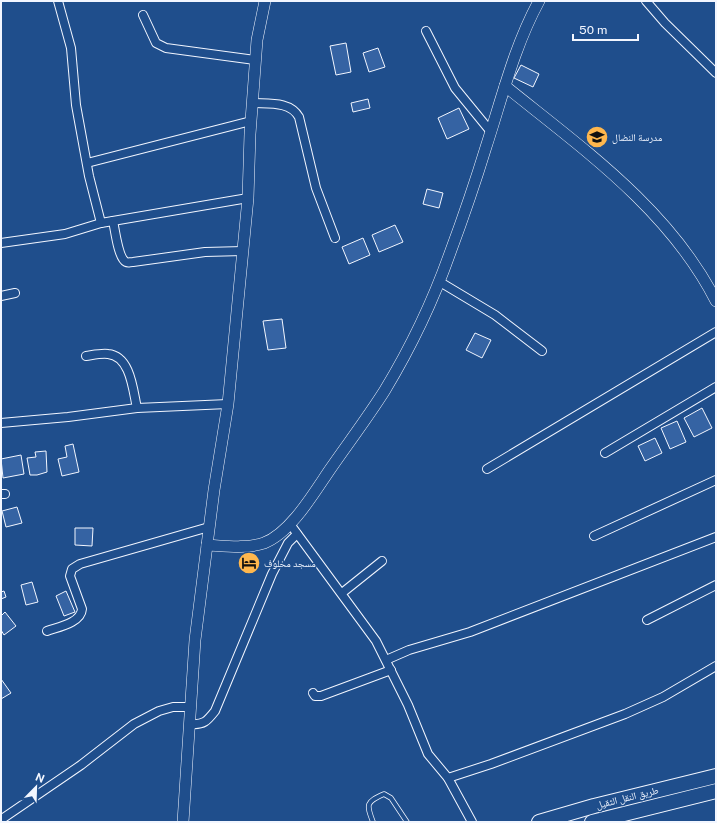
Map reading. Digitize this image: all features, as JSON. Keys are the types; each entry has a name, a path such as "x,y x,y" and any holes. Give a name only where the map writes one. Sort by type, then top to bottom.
{"highway":[{"name":"طريق النقل الثقيل","path":"539,822 602,804 716,776"},
{"name":"طريق النقل الثقيل","path":"592,822 716,791"}],"street":[{"path":"58,1 71,48 76,105 87,163 102,223"},
{"path":"183,822 191,724 195,640 209,527 228,404 248,198 255,60 257,40 265,1"},
{"path":"207,545 242,546 264,543 290,524 315,492 384,390 430,306 440,282 505,86 532,13 539,1"},
{"path":"646,1 665,24 716,73"},
{"path":"143,15 156,43 166,48 255,60"},
{"path":"426,31 455,88 491,132"},
{"path":"505,86 646,204 692,258 716,301"},
{"path":"252,103 289,106 295,110 302,131 316,188 335,238"},
{"path":"87,163 251,121"},
{"path":"1,243 65,234 114,220 248,198"},
{"path":"114,220 116,238 122,258 126,262 205,252 243,251"},
{"path":"440,282 495,315 542,351"},
{"path":"1,296 15,293"},
{"path":"487,469 716,332"},
{"path":"86,356 109,354 122,361 130,375 137,408"},
{"path":"605,453 716,387"},
{"path":"1,423 68,417 137,408 228,404"},
{"path":"594,536 716,480"},
{"path":"290,524 376,641 428,754 448,778 472,822"},
{"path":"47,631 78,619 81,614 82,609 70,576 72,569 76,566 209,527"},
{"path":"191,724 201,724 206,722 215,711 275,568 288,543 297,534"},
{"path":"386,660 409,650 470,632 716,536"},
{"path":"342,593 382,561"},
{"path":"647,620 716,585"},
{"path":"448,778 491,764 625,714 663,698 716,666"},
{"path":"313,693 315,696 321,696 390,670"},
{"path":"2,820 75,770 134,724 159,711 173,707 191,707"}],"lane":[{"path":"374,822 368,808 368,803 384,794 392,798 407,822"}],"building":[{"path":"346,43 351,72 336,75 330,46"},
{"path":"378,48 385,67 369,72 363,53"},
{"path":"521,65 539,74 533,87 514,78"},
{"path":"368,99 370,108 353,112 351,103"},
{"path":"459,108 469,129 447,139 438,118"},
{"path":"427,189 443,193 439,208 423,204"},
{"path":"395,225 403,242 379,252 372,235"},
{"path":"363,238 370,255 349,264 342,247"},
{"path":"282,319 286,348 268,350 263,321"},
{"path":"475,333 491,340 482,358 466,350"},
{"path":"702,408 712,428 694,437 684,418"},
{"path":"677,421 686,442 670,449 661,428"},
{"path":"655,438 662,453 645,461 638,446"},
{"path":"73,444 79,472 62,476 58,459 67,457 65,446"},
{"path":"46,451 47,472 37,475 30,475 27,458 36,457 35,452"},
{"path":"21,455 24,474 3,478 1,459"},
{"path":"17,507 22,523 6,527 2,511"},
{"path":"75,528 93,528 92,546 75,545"},
{"path":"32,582 38,602 26,605 21,585"},
{"path":"4,591 6,597 1,599 1,592"},
{"path":"66,591 75,612 64,616 56,596"},
{"path":"5,612 16,626 4,635 1,630 1,616"},
{"path":"1,679 11,693 1,699"}],"place":[{"name":"مدرسة النضال","path":"597,137"},
{"name":"مسجد مخلوف","path":"249,563"}]}
